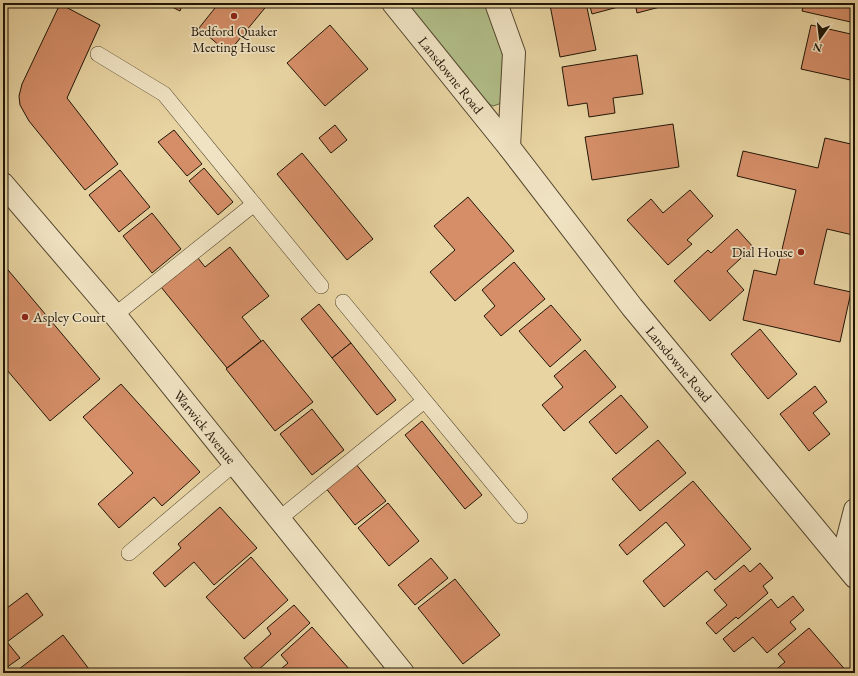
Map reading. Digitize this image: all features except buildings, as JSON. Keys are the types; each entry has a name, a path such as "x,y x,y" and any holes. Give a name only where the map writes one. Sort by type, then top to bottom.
{"street":[{"name":"Lansdowne Road","path":"393,3 509,147 632,307 849,569"},
{"path":"496,3 514,53 509,147"},
{"name":"Warwick Avenue","path":"3,184 115,315 403,673"},
{"path":"849,569 855,510"}],"lane":[{"path":"98,54 164,94 321,286"},
{"path":"115,315 254,204"},
{"path":"343,302 520,516"},
{"path":"279,519 424,401"},
{"path":"129,553 234,464"}],"green space":[{"path":"405,3 490,3 500,36 504,67 504,100 493,106 481,100"}],"place":[{"name":"Bedford Quaker Meeting House","path":"234,16"},
{"name":"Dial House","path":"801,252"},
{"name":"Aspley Court","path":"25,317"}]}
